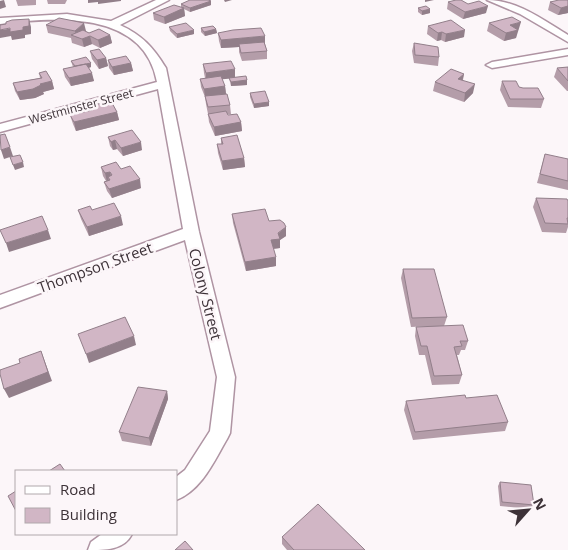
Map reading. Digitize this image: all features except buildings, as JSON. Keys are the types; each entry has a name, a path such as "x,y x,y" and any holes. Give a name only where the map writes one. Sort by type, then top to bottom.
{"street":[{"path":"112,25 164,0"},
{"path":"492,0 523,12 568,39"},
{"name":"Colony Street","path":"0,22 66,18 112,25 127,31 150,48 160,68 191,232 226,377 220,433 192,477 178,488"},
{"path":"492,65 568,52"},
{"name":"Westminster Street","path":"0,128 162,84"},
{"name":"Thompson Street","path":"0,302 191,232"},
{"path":"100,550 120,535"}]}
